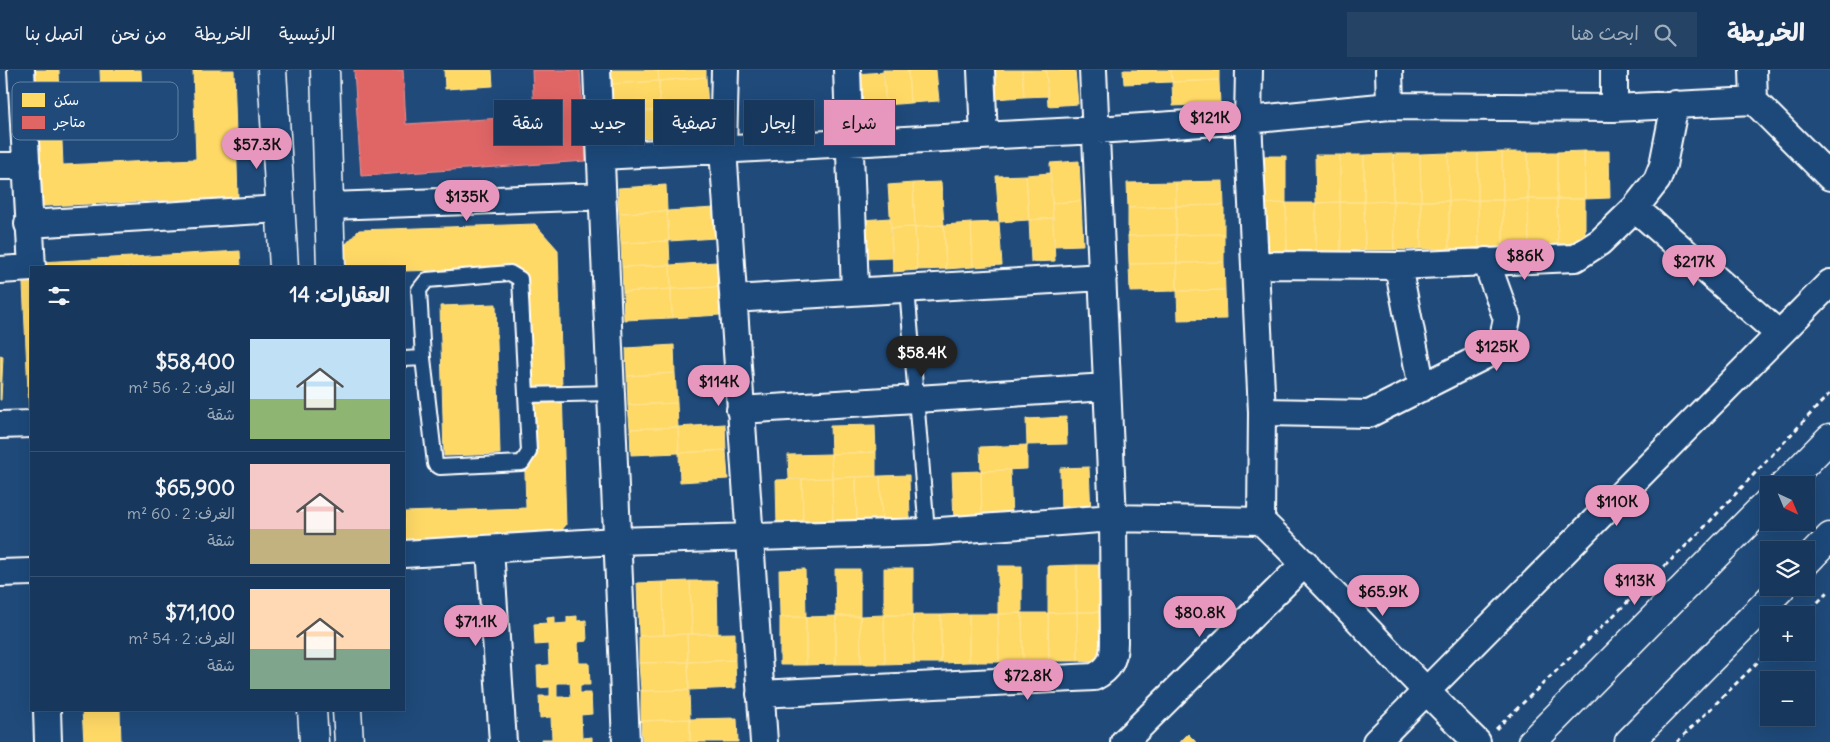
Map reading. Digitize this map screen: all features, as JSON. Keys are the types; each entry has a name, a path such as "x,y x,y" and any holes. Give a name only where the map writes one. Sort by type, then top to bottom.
{"main road":[{"path":"272,70 284,266"},
{"path":"326,70 331,266"},
{"path":"1793,476 1830,438"},
{"path":"1532,742 1760,510"},
{"path":"1815,553 1830,537"},
{"path":"1629,742 1773,596"},
{"path":"312,711 314,742"},
{"path":"347,711 348,742"}],"street":[{"path":"596,70 626,742"},
{"path":"725,70 723,149 764,742"},
{"path":"846,70 847,100"},
{"path":"981,70 984,136"},
{"path":"760,694 1094,677 1107,668 1114,657 1113,518 1093,70"},
{"path":"1249,70 1248,120 1262,412 1261,521"},
{"path":"1389,70 1390,106"},
{"path":"1614,70 1614,108"},
{"path":"1753,70 1754,101 1830,177"},
{"path":"895,141 1248,120 1390,106 1614,108 1754,101"},
{"path":"1255,265 1398,266 1574,258 1600,242 1635,208 1657,180 1675,104"},
{"path":"25,140 28,224 32,266"},
{"path":"601,156 824,144"},
{"path":"848,145 855,291"},
{"path":"0,166 27,166"},
{"path":"330,206 602,196"},
{"path":"1635,208 1779,334"},
{"path":"28,224 280,209"},
{"path":"1262,412 1369,414 1488,354 1503,337 1507,319 1486,261"},
{"path":"1398,266 1422,388"},
{"path":"0,270 30,268"},
{"path":"733,299 1103,277"},
{"path":"1376,742 1830,283"},
{"path":"740,410 1107,387"},
{"path":"0,425 30,424"},
{"path":"405,554 616,541 927,532 1113,518 1261,521 1305,564 1426,692 1483,739"},
{"path":"490,550 502,742"},
{"path":"1124,742 1305,564"},
{"path":"0,573 30,572"},
{"path":"47,711 48,742"}],"lane":[{"path":"510,273 516,275 520,280 527,395 529,452 522,463 440,467 433,459 423,358 419,290 426,280 510,273"},
{"path":"907,288 927,532"},
{"path":"405,359 423,358"},
{"path":"527,395 610,393"}],"path":[{"path":"1483,739 1699,533 1830,392"},
{"path":"1814,606 1830,590"},
{"path":"1678,742 1760,660"}],"building: سكن":[{"path":"19,70 59,70 60,82 19,82"},
{"path":"100,70 141,70 142,82 100,82"},
{"path":"193,70 234,70 238,197 24,207 22,140 62,140 63,165 196,159"},
{"path":"444,70 492,70 493,86 445,89"},
{"path":"610,70 658,70 659,81 611,84"},
{"path":"658,70 706,70 706,77 659,81"},
{"path":"883,70 908,70 910,103 895,104 895,100 886,100"},
{"path":"908,70 936,70 939,101 910,103"},
{"path":"992,70 1022,70 1024,97 994,99"},
{"path":"1022,70 1046,70 1048,96 1024,97"},
{"path":"1046,70 1075,70 1078,104 1048,106"},
{"path":"1123,70 1171,70 1172,82 1124,84"},
{"path":"1171,70 1219,70 1219,80 1172,82"},
{"path":"884,72 885,100 857,100 855,74"},
{"path":"706,77 708,100 660,100 659,81"},
{"path":"1219,80 1220,104 1173,106 1172,82"},
{"path":"659,81 660,100 654,100 654,110 644,111 644,100 612,100 611,84"},
{"path":"654,110 654,138 644,138 644,111"},
{"path":"1584,151 1609,151 1610,198 1585,199"},
{"path":"1584,151 1585,199 1557,199 1557,152"},
{"path":"1502,152 1528,152 1528,199 1503,200"},
{"path":"1502,152 1503,200 1478,200 1478,153"},
{"path":"1528,152 1557,152 1557,199 1528,199"},
{"path":"1448,153 1449,201 1421,201 1420,154"},
{"path":"1448,153 1478,153 1478,200 1449,201"},
{"path":"1393,154 1420,154 1421,201 1393,201"},
{"path":"1393,154 1393,201 1364,202 1364,155"},
{"path":"1315,155 1340,155 1340,202 1316,203"},
{"path":"1340,155 1364,155 1364,202 1340,202"},
{"path":"1259,156 1286,156 1286,203 1260,204"},
{"path":"1079,161 1081,201 1052,203 1050,163"},
{"path":"1050,173 1053,218 1029,220 1026,175"},
{"path":"1026,175 1029,220 999,222 996,176"},
{"path":"1223,181 1224,205 1176,206 1176,182"},
{"path":"941,182 944,225 915,227 913,183"},
{"path":"1176,182 1176,206 1128,208 1127,183"},
{"path":"913,183 915,227 891,228 888,185"},
{"path":"666,185 667,211 619,213 618,188"},
{"path":"1528,199 1557,199 1558,247 1529,248"},
{"path":"1528,199 1529,248 1503,248 1503,200"},
{"path":"1557,199 1585,199 1585,247 1558,247"},
{"path":"1478,200 1503,200 1503,248 1479,248"},
{"path":"1478,200 1479,248 1449,249 1449,201"},
{"path":"1081,201 1083,245 1054,246 1052,203"},
{"path":"1393,201 1421,201 1421,249 1394,250"},
{"path":"1393,201 1394,250 1365,250 1364,202"},
{"path":"1421,201 1449,201 1449,249 1421,249"},
{"path":"1340,202 1341,251 1316,251 1316,203"},
{"path":"1340,202 1364,202 1365,250 1341,251"},
{"path":"1286,203 1287,251 1260,252 1260,204"},
{"path":"1286,203 1316,203 1316,251 1287,251"},
{"path":"1224,205 1224,234 1176,235 1176,206"},
{"path":"1176,206 1176,235 1128,236 1128,208"},
{"path":"714,208 716,238 669,241 667,211"},
{"path":"667,211 669,241 621,243 619,213"},
{"path":"890,218 892,258 864,259 862,220"},
{"path":"1053,218 1055,261 1031,262 1029,220"},
{"path":"999,222 1002,265 973,267 971,223"},
{"path":"971,223 973,267 946,269 944,225"},
{"path":"535,224 558,250 566,525 549,545 405,552 405,512 526,508 519,268 405,271 405,266 334,266 333,258 359,230"},
{"path":"944,225 946,269 917,270 915,227"},
{"path":"915,227 917,270 893,272 891,228"},
{"path":"1224,234 1224,262 1177,263 1176,235"},
{"path":"1176,235 1177,263 1129,264 1128,236"},
{"path":"669,241 670,265 622,267 621,243"},
{"path":"240,251 241,266 30,266 30,434 22,263"},
{"path":"717,262 718,287 671,289 670,265"},
{"path":"1224,262 1225,290 1177,291 1177,263"},
{"path":"1177,263 1177,291 1130,292 1129,264"},
{"path":"670,265 671,289 623,292 622,267"},
{"path":"718,287 720,315 672,318 671,289"},
{"path":"671,289 672,318 624,320 623,292"},
{"path":"1225,290 1226,319 1178,320 1177,291"},
{"path":"496,304 500,454 444,456 440,306"},
{"path":"674,345 675,373 627,376 626,348"},
{"path":"0,355 3,356 1,400 0,400"},
{"path":"675,373 677,403 628,405 627,376"},
{"path":"677,403 678,427 630,429 628,405"},
{"path":"1066,417 1067,444 1027,445 1026,419"},
{"path":"725,424 726,450 679,453 678,427"},
{"path":"875,425 876,452 831,454 830,426"},
{"path":"678,427 679,453 631,455 630,429"},
{"path":"1027,445 1027,469 981,471 980,447"},
{"path":"726,450 728,479 680,482 679,453"},
{"path":"876,452 876,476 832,478 831,454"},
{"path":"831,454 832,478 789,479 788,455"},
{"path":"1089,467 1091,515 1061,516 1060,468"},
{"path":"1010,470 1012,518 982,519 981,471"},
{"path":"981,471 982,519 954,520 952,472"},
{"path":"909,475 910,523 882,524 880,476"},
{"path":"880,476 882,524 857,525 856,477"},
{"path":"856,477 857,525 833,526 832,478"},
{"path":"832,478 833,526 803,527 802,479"},
{"path":"802,479 803,527 777,528 776,480"},
{"path":"1077,565 1104,565 1104,612 1077,612"},
{"path":"1077,565 1077,612 1048,613 1048,566"},
{"path":"998,566 1022,566 1022,613 998,614"},
{"path":"884,568 913,568 913,615 884,615"},
{"path":"805,569 806,617 780,617 779,570"},
{"path":"835,569 860,569 860,616 836,616"},
{"path":"690,581 717,581 718,634 692,634"},
{"path":"690,581 692,634 664,635 663,582"},
{"path":"663,582 664,635 639,636 637,583"},
{"path":"1077,612 1078,661 1049,661 1048,613"},
{"path":"1077,612 1104,612 1105,660 1078,661"},
{"path":"1022,613 1023,662 999,662 998,614"},
{"path":"1022,613 1048,613 1049,661 1023,662"},
{"path":"969,614 969,662 941,663 941,615"},
{"path":"969,614 998,614 999,662 969,662"},
{"path":"884,615 885,664 861,664 860,616"},
{"path":"884,615 913,615 914,663 885,664"},
{"path":"913,615 941,615 941,663 914,663"},
{"path":"577,616 577,621 586,620 587,641 578,642 579,663 589,663 590,685 580,685 580,693 591,693 592,714 581,715 582,738 592,737 592,742 542,742 542,739 552,739 551,717 540,718 539,696 550,696 550,687 538,688 537,666 549,665 548,644 535,645 534,624 547,623 547,618 555,617 555,624 567,623 567,617","holes":["557,683 570,683 571,697 557,697"]},
{"path":"836,616 836,664 806,665 806,617"},
{"path":"836,616 860,616 861,664 836,664"},
{"path":"780,617 806,617 806,665 780,665"},
{"path":"735,633 735,660 688,662 687,634"},
{"path":"687,634 688,662 639,663 639,636"},
{"path":"735,660 736,688 689,690 688,662"},
{"path":"688,662 689,690 641,691 639,663"},
{"path":"689,690 690,719 641,721 641,691"},
{"path":"82,711 120,711 121,742 84,742"},
{"path":"737,718 738,742 690,742 690,719"},
{"path":"690,719 690,742 642,742 641,721"},
{"path":"1188,734 1196,742 1180,742"}],"building: متاجر":[{"path":"354,70 403,70 406,124 494,118 494,145 562,145 562,100 533,100 532,70 580,70 582,100 572,100 572,145 585,145 586,161 361,176"}]}
